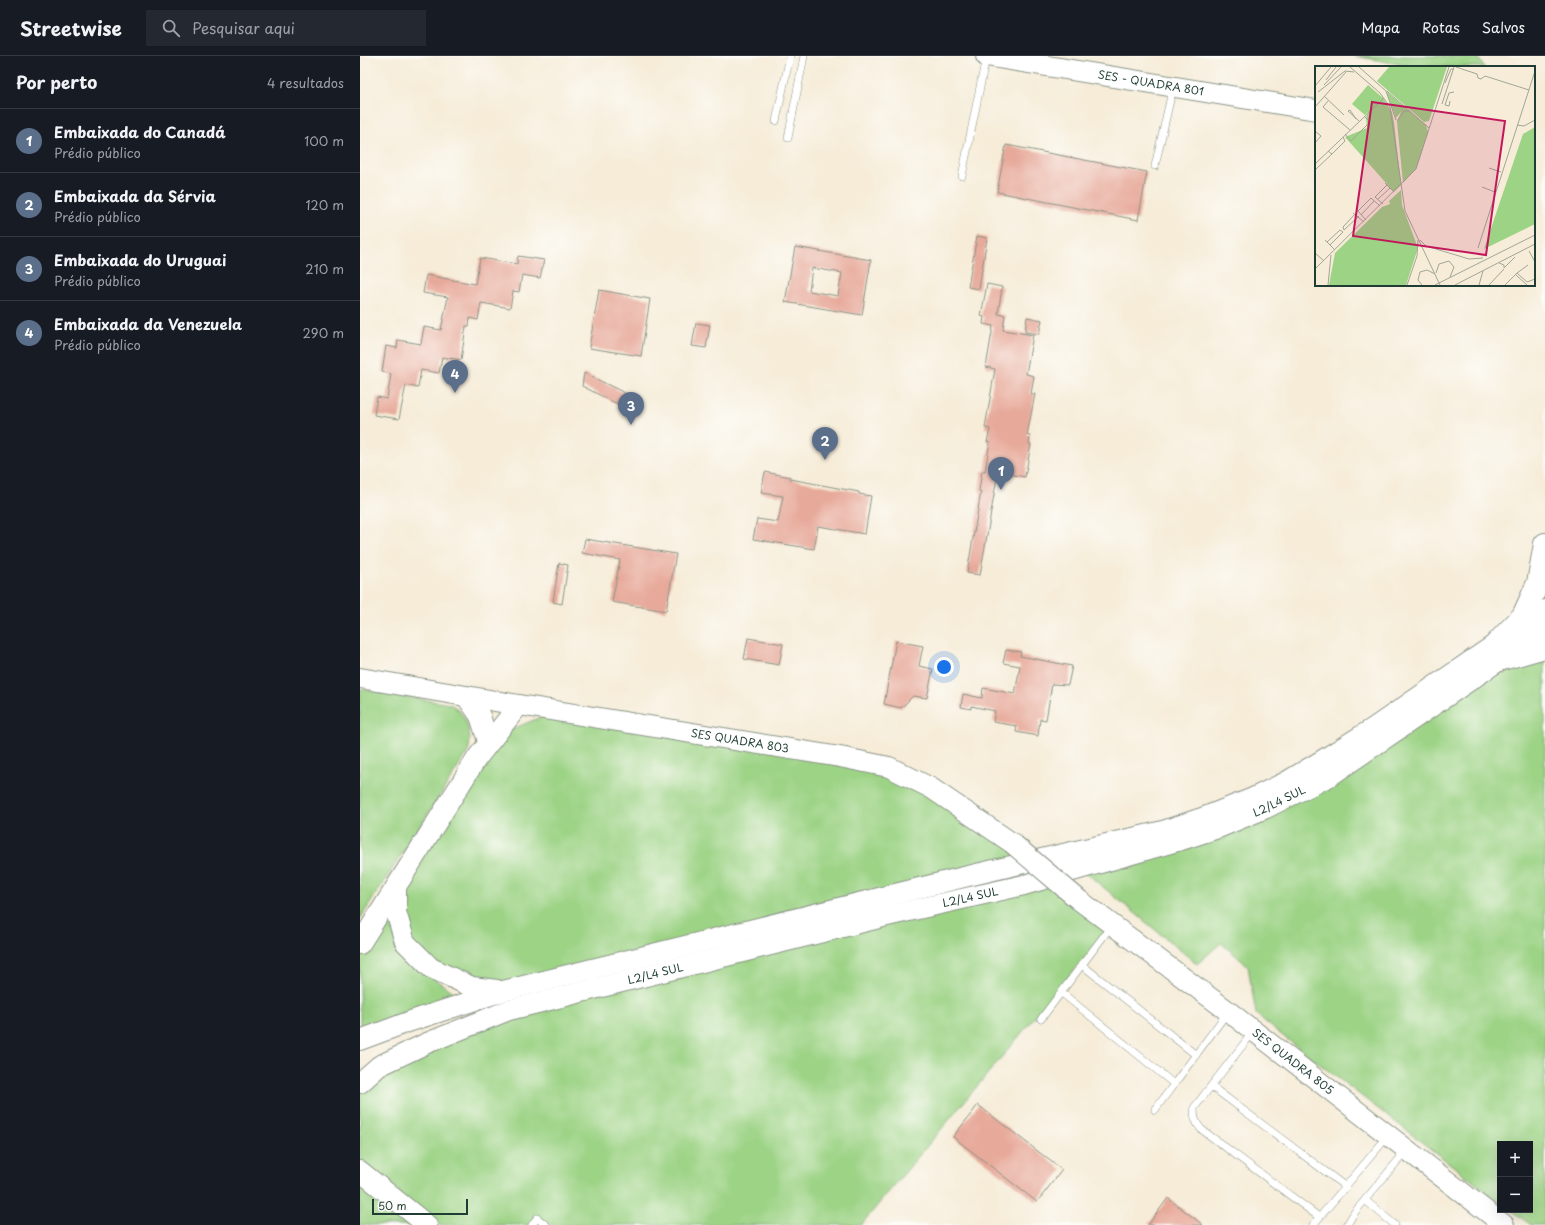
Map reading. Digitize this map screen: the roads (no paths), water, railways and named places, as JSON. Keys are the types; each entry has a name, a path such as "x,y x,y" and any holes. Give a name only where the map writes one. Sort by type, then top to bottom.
{"highway":[{"path":"1498,652 1523,616 1538,583 1545,544"},
{"path":"1498,652 1545,647"}],"main road":[{"name":"SES - QUADRA 801","path":"986,56 1315,110"},
{"name":"L2/L4 SUL","path":"360,1083 379,1066 427,1043 509,1010 891,915 1024,885 1218,828 1272,805 1330,776 1498,652 1545,610"},
{"name":"L2/L4 SUL","path":"360,1040 411,1021 503,991 968,876 1163,830 1202,818 1253,798 1286,782 1378,724 1498,652 1545,629"},
{"name":"SES QUADRA 803","path":"360,678 840,757 889,767 946,797 1012,844 1079,900"},
{"path":"466,696 480,716 491,737"},
{"path":"360,944 396,889 511,703"},
{"path":"491,737 556,711"},
{"path":"396,889 396,912 405,942 431,968 472,987 503,991"},
{"name":"SES QUADRA 805","path":"1079,900 1228,1011 1504,1225"},
{"path":"360,1171 426,1225"}],"lane":[{"path":"776,121 790,56"},
{"path":"788,138 804,56"},
{"path":"962,176 986,56"},
{"path":"1155,166 1173,87"},
{"path":"1041,1019 1112,925"},
{"path":"1082,965 1196,1055"},
{"path":"1062,993 1174,1084"},
{"path":"1155,1110 1228,1011"},
{"path":"1254,1031 1194,1108 1194,1117 1197,1124 1319,1217"},
{"path":"1211,1086 1346,1187"},
{"path":"1313,1225 1388,1135"},
{"path":"1347,1225 1354,1213 1407,1150"},
{"path":"1365,1200 1395,1225"},
{"path":"532,1225 537,1218 546,1225"}],"place":[{"name":"Embaixada da Venezuela","path":"455,393"},
{"name":"Embaixada do Uruguai","path":"631,425"},
{"name":"Embaixada da Sérvia","path":"825,460"},
{"name":"Embaixada do Canadá","path":"1001,490"}]}
